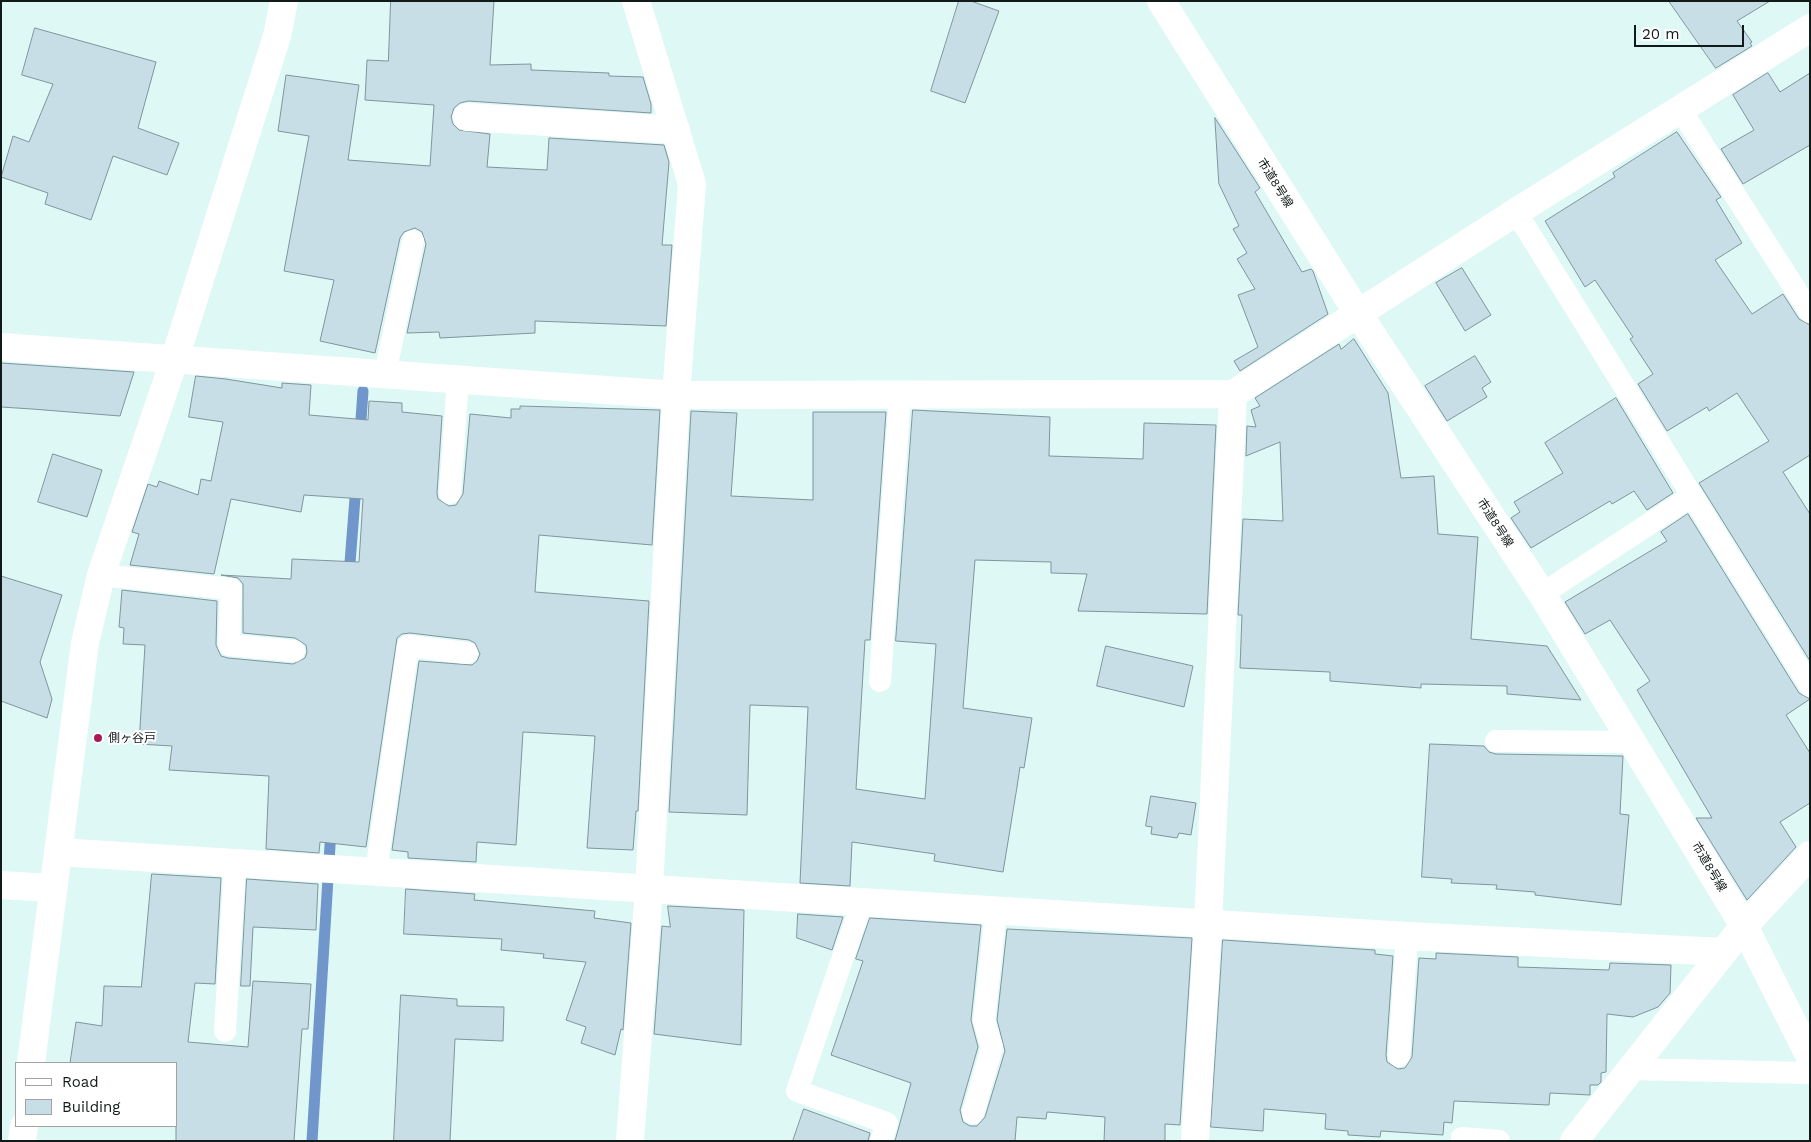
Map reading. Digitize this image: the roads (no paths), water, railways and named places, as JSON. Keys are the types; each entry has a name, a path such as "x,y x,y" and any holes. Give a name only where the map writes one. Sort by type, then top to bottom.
{"street":[{"path":"31,1062 86,644 101,575 175,358 277,36 284,1"},
{"path":"630,1141 649,889 676,396 692,184 636,1"},
{"name":"市道8号線","path":"1161,1 1359,315 1542,594 1633,742 1744,926 1810,1057"},
{"path":"1,347 175,358 676,396 1233,394 1359,315 1516,212 1810,28"},
{"path":"467,117 676,130"},
{"path":"1195,1141 1208,924 1233,394"},
{"path":"58,852 1407,936 1723,952"},
{"path":"1574,1141 1629,1069 1744,926 1810,855"},
{"path":"1,885 53,888"},
{"path":"22,1141 24,1127"}],"lane":[{"path":"1680,109 1810,312"},
{"path":"1516,212 1810,686"},
{"path":"386,374 414,241"},
{"path":"450,492 458,379"},
{"path":"880,681 900,395"},
{"path":"1542,594 1692,496"},
{"path":"101,575 231,589 228,645 294,651"},
{"path":"376,872 408,646 468,653"},
{"path":"1496,741 1633,742"},
{"path":"225,1032 235,863"},
{"path":"862,902 797,1091 887,1123 881,1141"},
{"path":"973,1113 992,1047 984,1021 996,910"},
{"path":"1399,1056 1407,936"},
{"path":"1629,1069 1810,1073"},
{"path":"1462,1138 1499,1141"}],"waterway":[{"path":"360,434 363,391"},
{"path":"349,576 356,485"},
{"path":"312,1141 331,829"}],"place":[{"name":"側ヶ谷戸","path":"98,738"}]}
